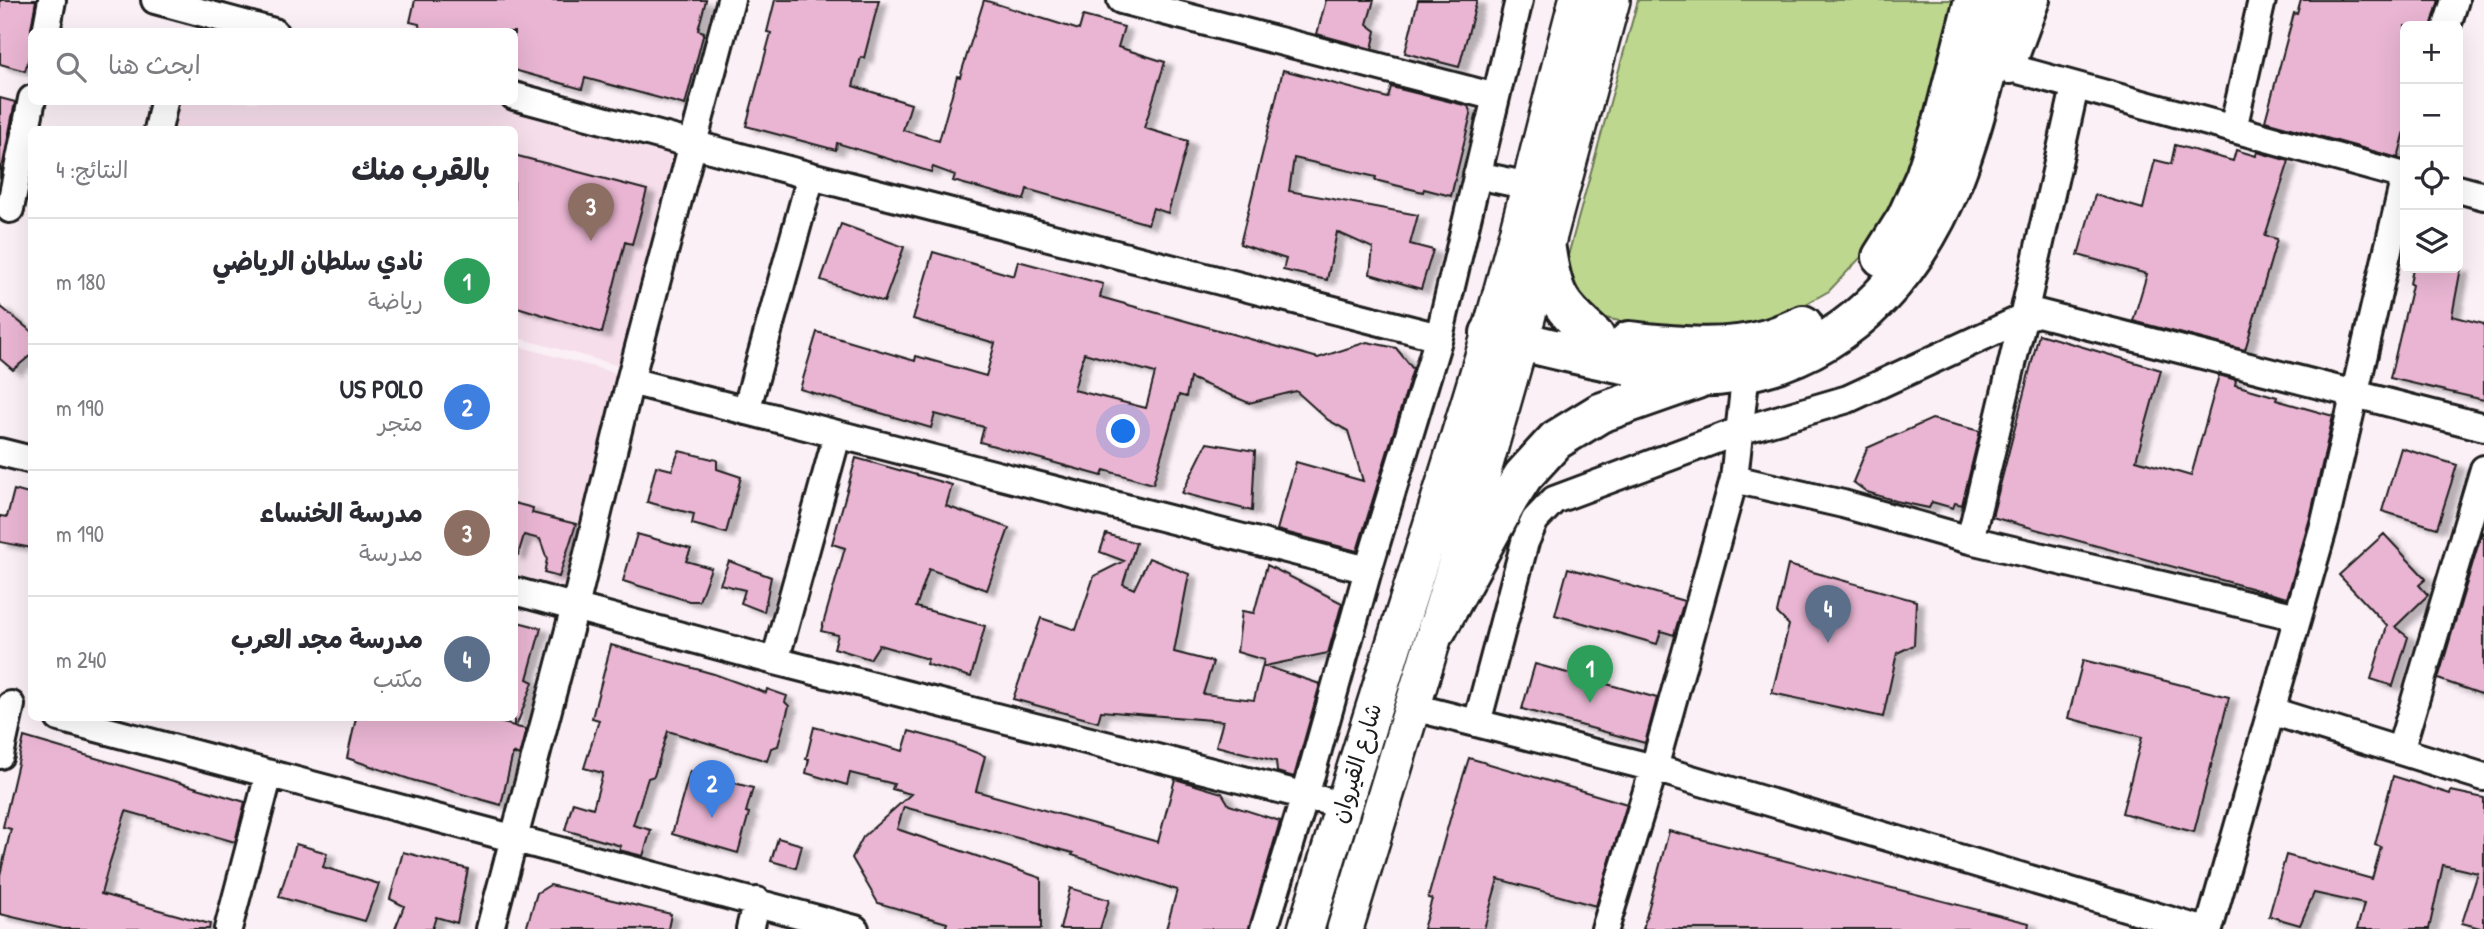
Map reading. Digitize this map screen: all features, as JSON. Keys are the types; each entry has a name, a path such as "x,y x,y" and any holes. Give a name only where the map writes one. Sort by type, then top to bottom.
{"highway":[{"path":"1508,325 1669,345 1732,345 1767,340 1809,322 1846,297 1880,261 1906,219 1925,177 1943,122 1974,0"},
{"path":"1437,629 1509,498 1523,476 1556,440 1601,413 1704,376 1746,371 1804,354 1864,315 1907,267 1936,220 2000,66 2008,0"},
{"path":"1546,250 1551,283 1556,294 1572,317 1595,337"},
{"path":"1508,325 1625,364 1704,376"}],"main road":[{"path":"1345,929 1437,629 1508,325 1529,186 1577,0"},
{"path":"1508,325 1546,250 1612,0"},
{"name":"شارع القيروان","path":"1306,929 1342,805 1409,598 1508,325"}],"street":[{"path":"47,28 52,0"},
{"path":"155,0 182,19 246,28"},
{"path":"490,929 731,0"},
{"path":"1121,0 1496,97"},
{"path":"1264,929 1439,337 1519,0"},
{"path":"2036,0 2000,66 2405,176 2325,522 2209,929"},
{"path":"2233,129 2262,0"},
{"path":"2449,21 2455,0"},
{"path":"1970,540 2024,318 2075,87"},
{"path":"518,97 811,176 1439,337"},
{"path":"14,210 31,105"},
{"path":"159,126 163,105"},
{"path":"1477,175 1529,186"},
{"path":"746,411 811,176"},
{"path":"2463,190 2484,196"},
{"path":"1478,723 1525,541 1535,520 1554,500 1739,431 1849,398 2038,313 2052,314 2484,427"},
{"path":"1605,929 1654,768 1734,479 1746,371"},
{"path":"630,382 1368,570"},
{"path":"775,661 837,436"},
{"path":"0,452 28,459"},
{"path":"2400,751 2484,469"},
{"path":"1734,479 1843,504 1970,540 2298,617"},
{"path":"518,592 775,661 1342,805"},
{"path":"0,755 14,705"},
{"path":"1413,707 1654,768 2199,929"},
{"path":"2271,711 2484,776"},
{"path":"70,721 855,929"},
{"path":"228,929 269,774"},
{"path":"750,929 757,901"}],"shaded area":[{"path":"518,103 693,145 631,369 518,338 518,126 160,126 164,105"},
{"path":"518,346 619,374 563,590 518,577"}],"green space":[{"path":"1638,0 1953,0 1941,63 1915,153 1891,207 1864,254 1829,291 1795,310 1750,327 1687,330 1596,316 1563,274"}],"building":[{"path":"0,0 36,0 31,28 28,28 28,61 25,71 0,64"},
{"path":"415,0 706,0 698,30 704,32 685,105 585,78 582,89 518,71 518,28 420,28 419,24 410,22"},
{"path":"775,0 879,0 864,58 861,57 853,86 911,104 903,130 939,141 957,76 960,77 984,0 1079,30 1083,16 1124,27 1118,47 1165,62 1144,128 1188,141 1168,213 1153,208 1148,224 1027,189 1024,200 953,181 955,175 933,167 931,172 837,143 836,150 746,126 771,33 767,32"},
{"path":"1326,0 1374,0 1367,24 1376,31 1372,49 1317,34"},
{"path":"1418,0 1477,0 1459,67 1405,53"},
{"path":"2301,0 2439,0 2433,21 2400,21 2398,158 2265,121 2294,13 2297,14"},
{"path":"1283,70 1388,98 1391,87 1468,106 1471,114 1451,196 1424,189 1423,192 1375,180 1376,177 1294,158 1289,191 1418,215 1410,244 1433,250 1421,289 1370,274 1373,248 1337,232 1327,280 1283,270 1286,259 1240,244"},
{"path":"0,98 15,102 0,179"},
{"path":"2175,145 2233,161 2236,150 2256,156 2257,152 2289,161 2265,236 2277,239 2245,350 2133,321 2147,274 2078,255 2095,195 2143,209 2155,160 2171,164"},
{"path":"518,156 647,190 632,244 625,242 602,333 518,307"},
{"path":"841,224 904,247 884,302 821,280"},
{"path":"933,252 1014,276 1018,261 1103,284 1100,297 1318,358 1367,342 1396,348 1413,369 1357,551 1277,530 1296,462 1363,481 1348,431 1328,420 1296,391 1249,403 1190,378 1186,397 1179,395 1153,484 1104,470 1102,476 980,442 984,427 935,414 931,428 800,389 817,332 915,361 916,356 986,376 995,343 913,319","holes":["1084,353 1155,373 1146,408 1074,390"]},
{"path":"2412,273 2460,273 2452,316 2484,324 2484,400 2390,378 2412,285"},
{"path":"0,306 28,329 28,357 13,370 0,359"},
{"path":"2039,334 2161,370 2136,460 2191,476 2219,375 2236,380 2235,385 2277,397 2276,400 2333,416 2310,518 2287,598 1992,517"},
{"path":"1932,419 1980,431 1962,505 1955,503 1953,508 1932,502 1929,508 1867,492 1853,482 1867,448"},
{"path":"1207,443 1255,451 1252,511 1182,493"},
{"path":"2401,448 2457,465 2437,528 2382,511"},
{"path":"679,451 717,460 717,469 741,477 726,533 692,524 694,514 647,502 656,466 672,470"},
{"path":"856,458 952,485 946,506 1009,528 987,590 929,569 916,607 985,626 971,677 926,664 928,659 879,645 870,659 834,648 838,635 821,631 845,548 832,544"},
{"path":"14,490 28,494 28,547 0,542 0,516 7,517"},
{"path":"518,504 533,508 532,513 576,524 559,577 544,573 547,559 540,539 524,535 518,555"},
{"path":"2482,532 2484,533 2484,695 2438,679"},
{"path":"637,534 691,549 686,561 711,568 699,601 689,601 623,581"},
{"path":"1106,534 1136,543 1123,584 1134,589 1149,558 1189,574 1174,652 1213,662 1203,694 1254,700 1264,660 1237,652 1242,611 1254,613 1267,565 1342,603 1328,653 1265,666 1320,684 1294,777 1277,772 1276,761 1216,746 1223,721 1101,711 1098,722 1013,699 1041,618 1076,630 1094,576 1124,561 1100,552"},
{"path":"2384,534 2426,579 2419,585 2428,595 2395,627 2408,637 2393,686 2371,679 2387,626 2339,575"},
{"path":"729,561 771,577 764,612 741,603 745,590 720,584"},
{"path":"1788,565 1916,601 1914,645 1897,653 1883,717 1772,693 1789,625 1777,613"},
{"path":"1568,568 1684,601 1674,635 1661,631 1657,644 1555,615"},
{"path":"518,622 541,628 527,679 533,682 516,727 526,729 519,756 513,753 501,805 347,758 355,721 496,721 514,726 514,721 518,721"},
{"path":"611,645 714,674 766,693 767,689 787,696 785,702 789,706 778,746 771,748 767,761 668,731 654,776 648,778 633,825 651,830 643,856 619,850 621,846 565,830 573,802 593,808 603,773 584,768 599,720 592,718"},
{"path":"2083,660 2229,697 2194,832 2122,813 2142,737 2068,718"},
{"path":"1535,664 1657,698 1645,743 1522,709"},
{"path":"814,727 903,751 909,731 949,742 985,756 976,791 1158,842 1175,779 1222,793 1229,805 1280,821 1249,929 1166,929 1177,890 1072,855 1073,853 904,807 897,829 1041,878 1041,929 945,929 947,923 878,903 852,858 863,837 911,794 892,789 894,784 850,773 847,785 806,773 809,759 806,759"},
{"path":"24,737 245,802 235,842 126,811 108,868 101,894 210,924 209,929 63,929 0,914 0,875 11,829 3,827"},
{"path":"1469,758 1627,804 1596,906 1498,879 1484,929 1423,929 1432,899 1428,898"},
{"path":"690,771 753,788 738,853 672,834"},
{"path":"2393,776 2450,794 2451,791 2484,798 2484,929 2462,923 2478,873 2443,865 2429,929 2357,929 2364,904 2314,893 2300,925 2269,916 2286,855 2372,879 2381,847 2375,845"},
{"path":"1669,831 2029,923 2028,929 1643,929"},
{"path":"778,838 802,845 796,868 771,861"},
{"path":"296,844 327,853 323,867 379,884 365,921 279,897"},
{"path":"403,852 468,869 457,923 436,917 432,929 395,929 404,906 390,899"},
{"path":"550,885 671,914 668,929 526,929 537,893"},
{"path":"1070,888 1109,900 1100,929 1060,929"}],"place":[{"name":"مدرسة الخنساء","path":"591,241"},
{"name":"مدرسة مجد العرب","path":"1828,643"},
{"name":"نادي سلطان الرياضي","path":"1590,703"},
{"name":"US POLO","path":"712,818"}]}
